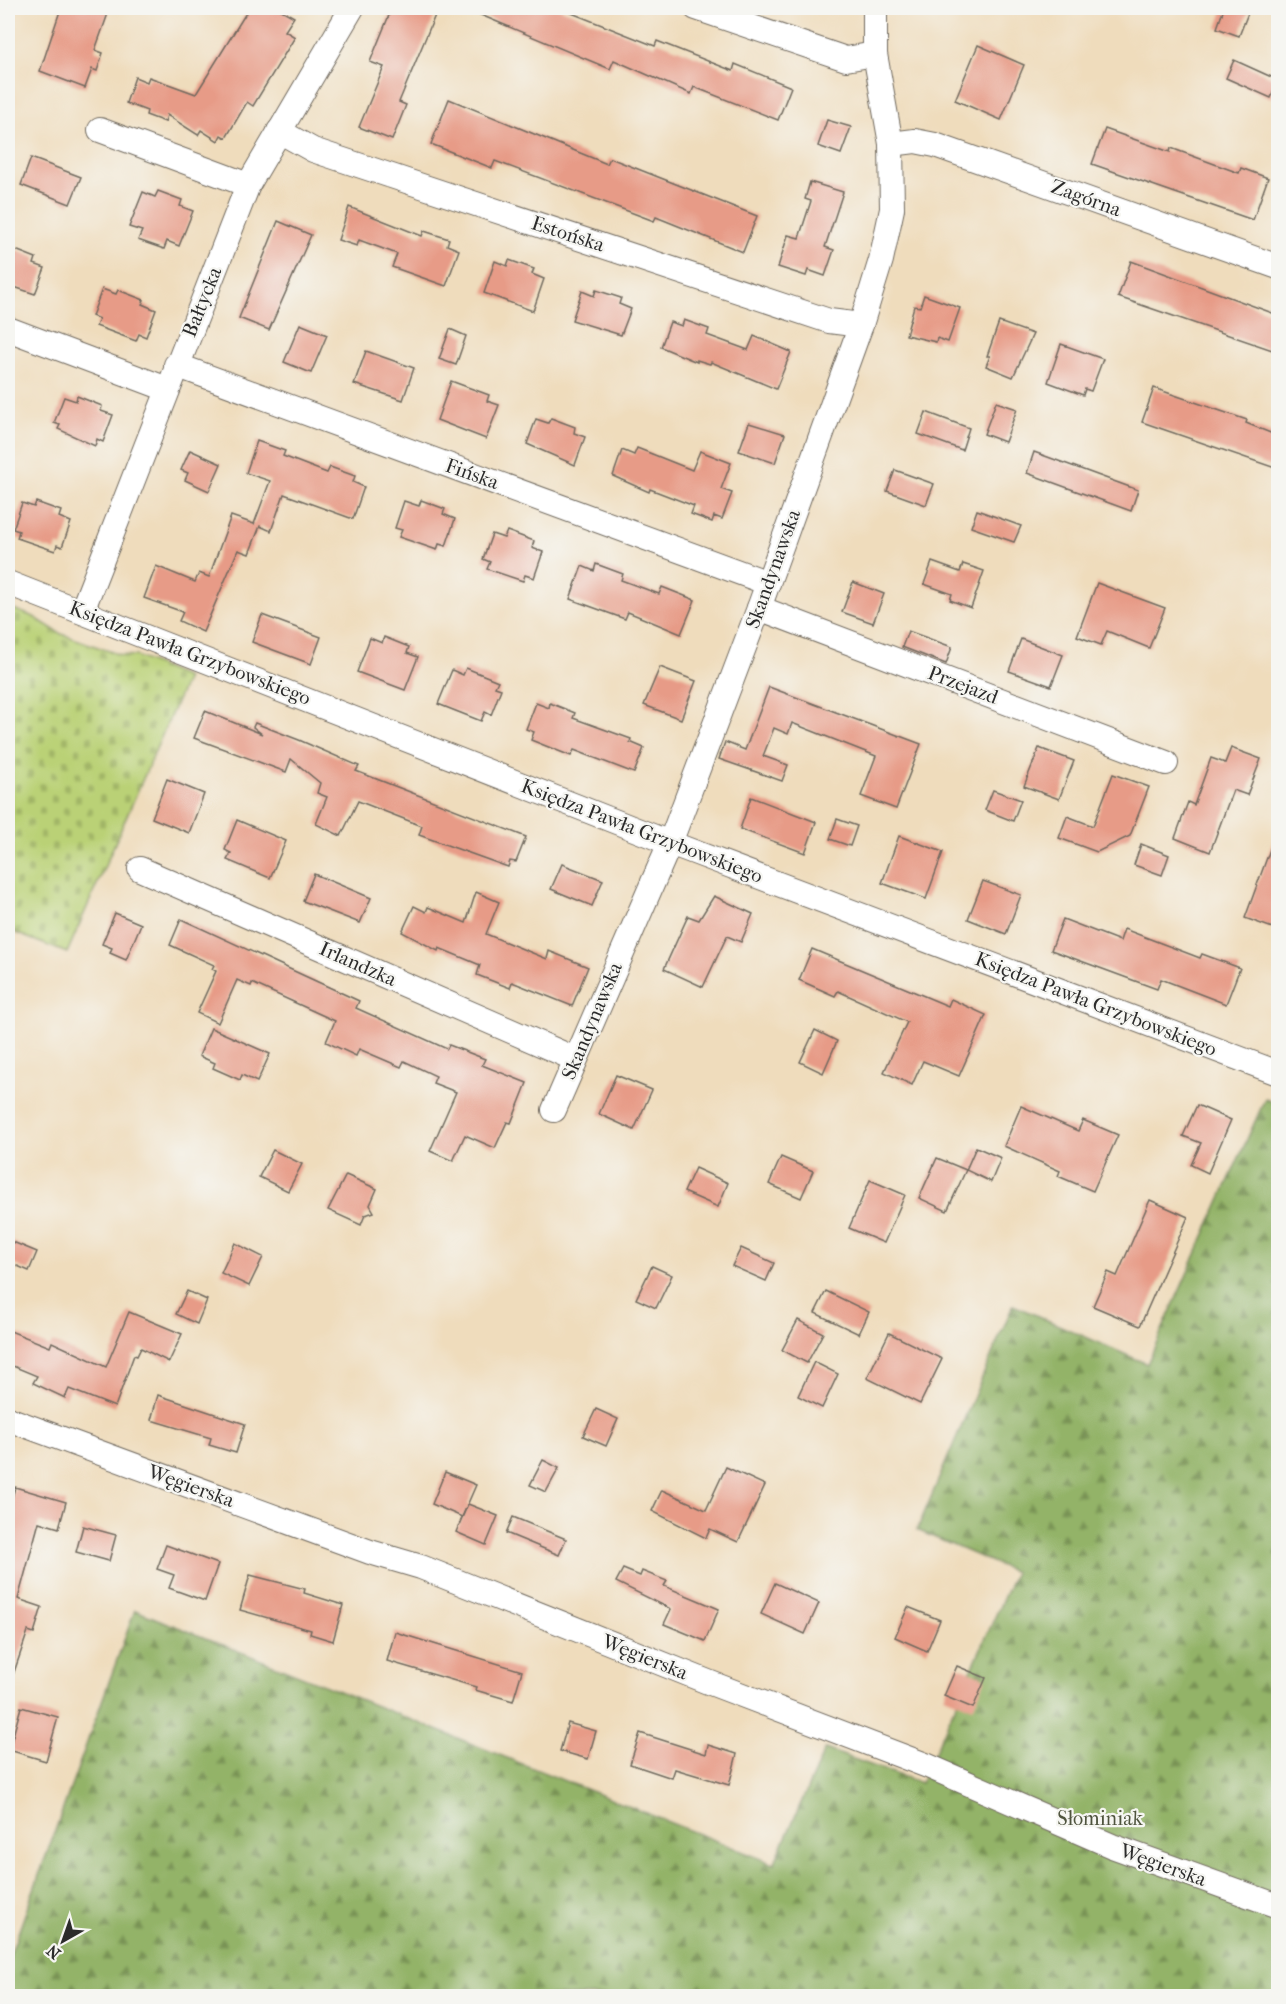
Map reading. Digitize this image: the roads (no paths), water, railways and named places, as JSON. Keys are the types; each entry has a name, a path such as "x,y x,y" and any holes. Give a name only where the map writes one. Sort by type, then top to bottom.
{"street":[{"name":"Bałtycka","path":"82,611 248,185 352,8"},
{"path":"696,8 846,59 875,54"},
{"name":"Skandynawska","path":"554,1110 670,843 759,608 861,325 881,260 892,209 891,144 875,54 875,8"},
{"path":"100,130 248,185"},
{"name":"Estońska","path":"279,131 313,150 358,165 829,321 861,325"},
{"name":"Zagórna","path":"891,144 915,141 936,144 1278,267"},
{"path":"8,328 167,389"},
{"name":"Fińska","path":"176,366 768,583"},
{"name":"Księdza Pawła Grzybowskiego","path":"8,583 670,843 1278,1073"},
{"name":"Przejazd","path":"759,608 1166,763"},
{"name":"Irlandzka","path":"140,869 575,1059"},
{"name":"Węgierska","path":"8,1419 370,1552 421,1567 708,1682 928,1766 1112,1846 1278,1906"}],"park label":[{"name":"Słominiak","path":"1100,1818"}]}
